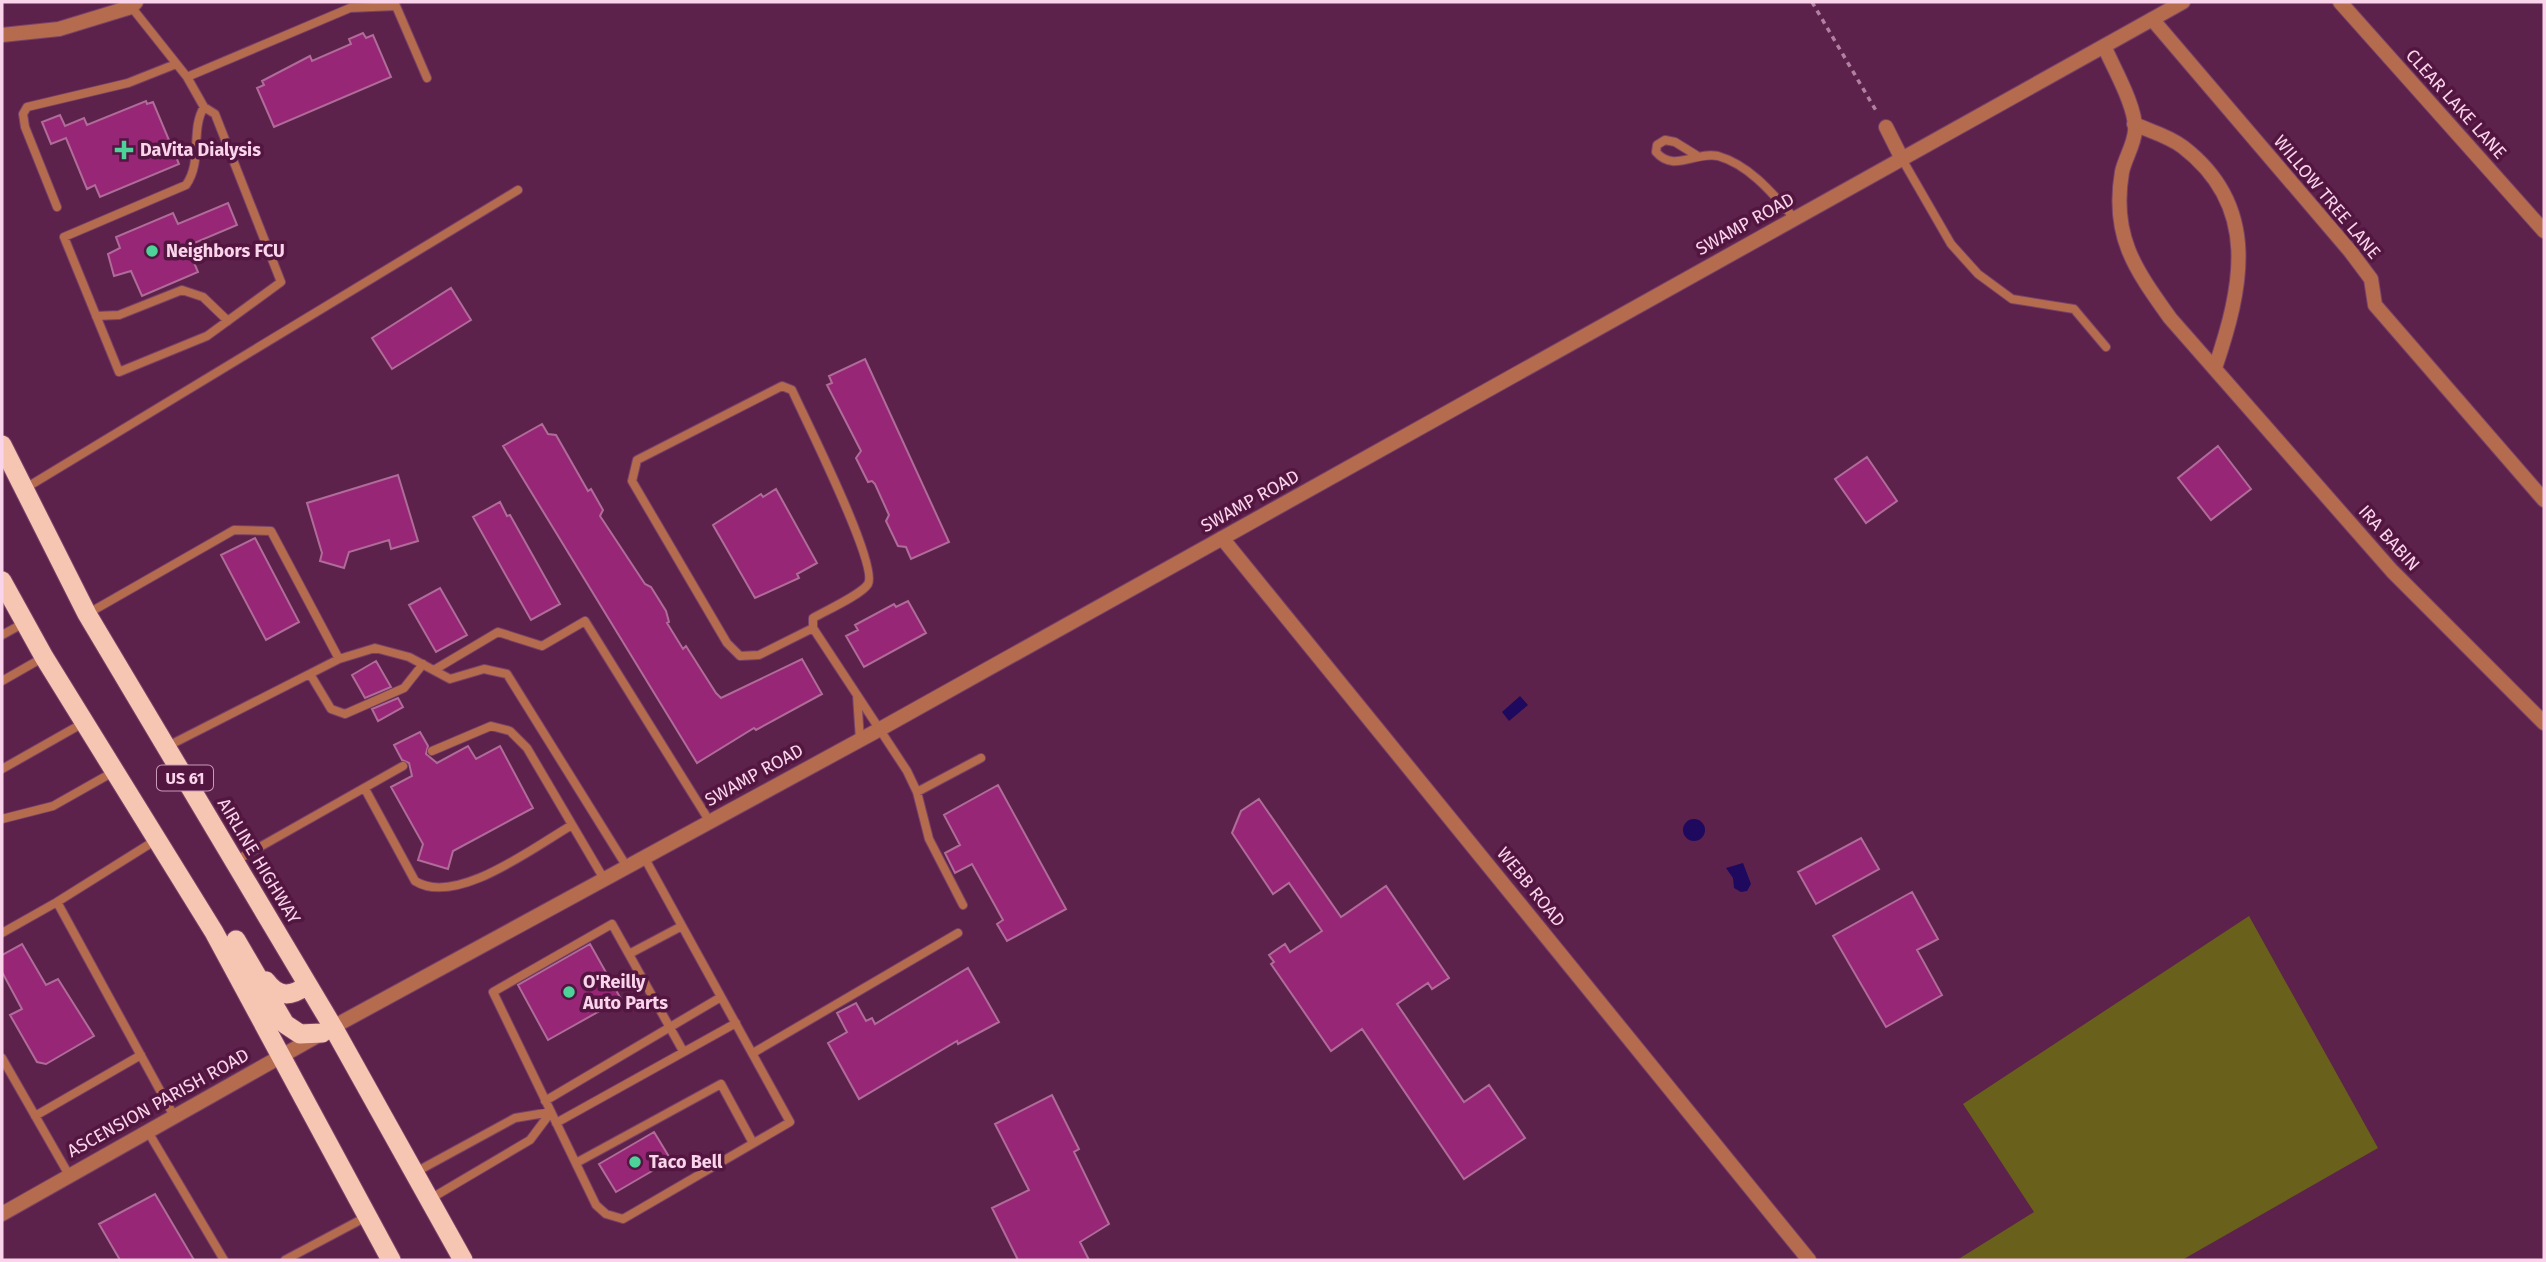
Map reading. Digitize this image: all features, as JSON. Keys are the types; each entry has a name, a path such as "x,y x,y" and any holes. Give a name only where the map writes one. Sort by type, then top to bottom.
{"highway":[{"name":"AIRLINE HIGHWAY","path":"2,446 87,614 308,985 327,1030 463,1260"},
{"name":"US 61","path":"2,581 44,657 214,932 391,1260"},
{"path":"214,932 236,940 272,990 283,995 294,994 308,985"},
{"path":"236,940 285,1024 300,1034 327,1030"}],"street":[{"name":"SWAMP ROAD","path":"327,1030 882,728 2183,2"},
{"name":"CLEAR LAKE LANE","path":"2340,2 2544,231"},
{"path":"2,35 59,29 131,4"},
{"name":"WILLOW TREE LANE","path":"2152,19 2350,251 2371,279 2375,305 2544,500"},
{"path":"2104,46 2131,108 2134,124 2180,145 2208,168 2225,196 2241,243 2239,280 2230,324 2215,368"},
{"name":"IRA BABIN","path":"2134,124 2135,130 2122,172 2119,227 2138,274 2170,318 2392,571 2544,723"},
{"path":"1886,128 1902,159"},
{"name":"WEBB ROAD","path":"1222,538 1809,1260"},
{"name":"ASCENSION PARISH ROAD","path":"2,1214 327,1030"}],"lane":[{"path":"131,4 187,77 204,107 215,114 281,282 207,336 119,372 64,237 186,185 196,168 198,118 204,107"},
{"path":"187,77 349,8 396,6 427,78"},
{"path":"57,207 25,127 23,114 27,107 128,83 176,64"},
{"path":"1696,155 1716,156 1746,170 1769,189 1795,219"},
{"path":"1902,159 1951,244 1978,274 2012,299 2074,309 2106,347"},
{"path":"24,489 518,190"},
{"path":"96,316 119,315 182,290 202,297 228,321"},
{"path":"813,628 759,655 740,656 727,643 632,481 637,460 782,386 792,390 863,547 871,576 867,586 813,618 813,628 882,728 917,792 929,839 963,905"},
{"path":"87,614 234,530 271,531 339,659"},
{"path":"434,670 498,632 542,646 585,621 710,822"},
{"path":"2,635 25,623"},
{"path":"166,747 339,659 375,648 423,663 450,679 484,669 507,674 627,867"},
{"path":"2,681 44,657"},
{"path":"310,674 331,709 345,714 404,688 423,663"},
{"path":"856,692 860,740"},
{"path":"2,769 85,722"},
{"path":"432,751 491,726 510,731 527,748 604,879"},
{"path":"917,792 981,758"},
{"path":"235,861 403,766"},
{"path":"2,819 53,806 115,771"},
{"path":"365,789 415,880 427,888 452,887 480,878 572,825"},
{"path":"2,933 158,839"},
{"path":"644,857 790,1122 623,1220 606,1213 596,1205 493,992 612,924 683,1051"},
{"path":"57,902 174,1116"},
{"path":"629,954 682,926"},
{"path":"753,1053 958,933"},
{"path":"545,1101 671,1029 721,997"},
{"path":"556,1123 736,1023"},
{"path":"35,1116 141,1055"},
{"path":"2,1058 69,1175"},
{"path":"576,1163 721,1084 753,1143"},
{"path":"413,1173 514,1118 551,1112"},
{"path":"428,1200 530,1140 551,1112"},
{"path":"147,1130 224,1260"},
{"path":"285,1260 366,1217"}],"path":[{"path":"1812,2 1886,128"}],"shaded area":[{"path":"1520,696 1528,705 1509,721 1502,712"},
{"path":"1694,819 1702,822 1705,830 1702,838 1694,841 1686,838 1683,830 1686,822"},
{"path":"1743,863 1751,884 1747,891 1741,892 1734,888 1733,878 1726,868"},
{"path":"2249,916 2378,1148 2182,1260 1957,1260 2034,1212 1963,1104"}],"building":[{"path":"363,33 366,38 373,35 391,77 274,127 257,88 264,85 262,81 310,56 312,61 351,44 349,39"},
{"name":"DaVita Dialysis","path":"146,101 147,104 153,102 179,164 100,197 95,185 87,189 66,138 51,144 42,122 60,115 65,126 84,118 87,125"},
{"name":"Neighbors FCU","path":"228,203 237,225 187,246 198,272 142,296 131,271 114,276 108,254 120,248 116,237 173,213 178,224"},
{"path":"451,288 471,320 392,369 372,338"},
{"path":"865,359 949,542 911,559 906,547 898,546 886,521 889,515 875,484 868,482 856,458 861,451 827,385 832,383 829,376"},
{"path":"542,424 548,434 556,435 588,491 591,489 603,510 600,516 666,611 667,623 683,649 686,646 721,698 802,659 822,694 756,730 754,728 697,763 503,446"},
{"path":"2218,446 2251,489 2211,520 2178,478"},
{"path":"1867,457 1897,501 1866,523 1835,479"},
{"path":"398,475 418,541 391,549 389,540 349,552 344,568 320,561 322,553 307,503"},
{"path":"776,489 817,563 797,574 799,578 755,598 713,525 761,494 763,497"},
{"path":"500,502 560,604 531,620 473,517"},
{"path":"255,538 299,622 266,640 221,555"},
{"path":"440,588 467,635 436,652 409,605"},
{"path":"908,601 926,633 864,667 846,636 858,630 855,625 894,604 896,607"},
{"path":"376,661 391,687 365,698 352,675"},
{"path":"398,698 403,707 378,721 372,709"},
{"path":"420,732 428,746 426,754 437,763 468,746 476,759 500,746 533,808 453,851 448,869 418,860 423,844 391,787 412,776 409,763 402,760 394,745"},
{"path":"998,785 1066,909 1007,941 997,924 1003,920 972,864 955,873 945,853 960,845 944,815"},
{"path":"1259,799 1341,917 1386,886 1449,978 1432,989 1428,983 1397,1004 1464,1102 1489,1085 1525,1138 1464,1179 1362,1029 1331,1051 1271,964 1274,962 1269,955 1285,944 1290,952 1322,931 1289,883 1273,894 1232,833 1241,811"},
{"path":"1861,838 1879,869 1816,904 1798,872"},
{"path":"1912,892 1938,939 1917,950 1942,995 1886,1027 1833,936"},
{"path":"22,944 46,985 58,979 94,1036 46,1064 37,1062 10,1015 22,1009 2,972 2,955"},
{"name":"O'Reilly Auto Parts","path":"590,944 621,999 548,1040 518,985"},
{"path":"968,968 999,1022 958,1044 957,1041 859,1099 828,1043 847,1032 837,1013 856,1003 866,1021 872,1018 875,1024"},
{"path":"1052,1095 1079,1149 1074,1152 1109,1224 1080,1242 1089,1260 1018,1260 992,1208 1029,1190 995,1124"},
{"name":"Taco Bell","path":"654,1132 671,1160 616,1192 599,1164"},
{"path":"155,1194 194,1260 120,1260 99,1224"}],"place":[{"name":"DaVita Dialysis","path":"124,150"},
{"name":"Neighbors FCU","path":"152,251"},
{"name":"O'Reilly Auto Parts","path":"569,992"},
{"name":"Taco Bell","path":"635,1162"}]}
